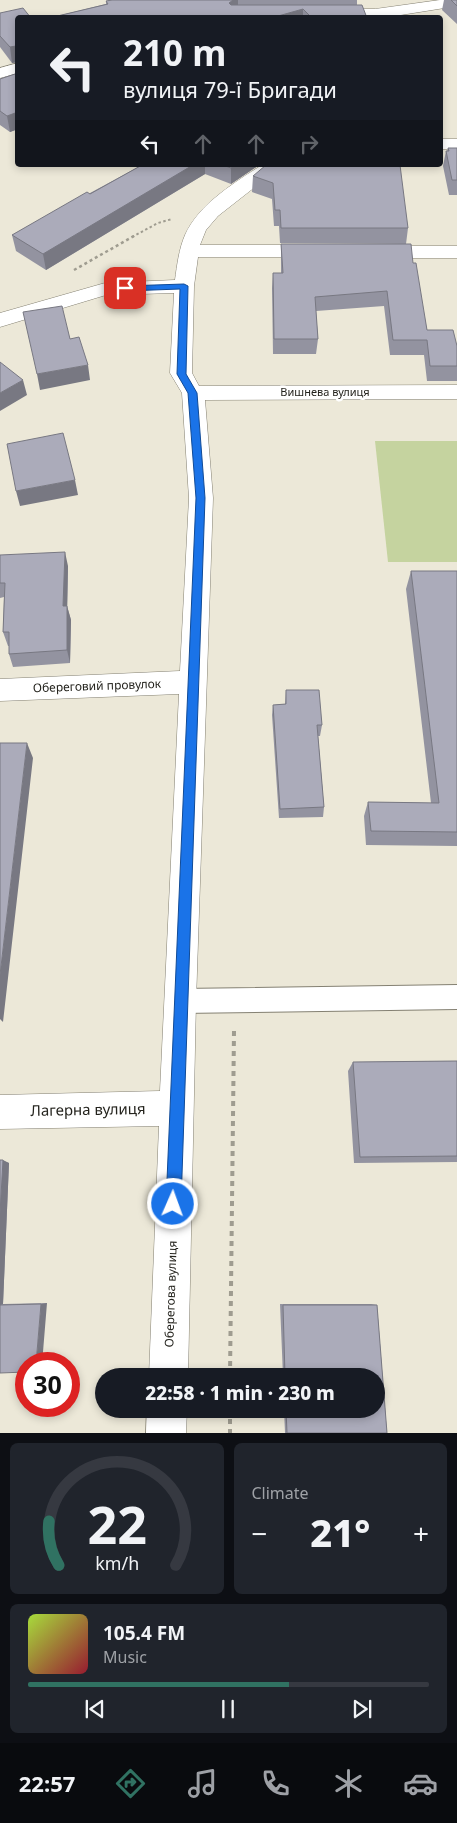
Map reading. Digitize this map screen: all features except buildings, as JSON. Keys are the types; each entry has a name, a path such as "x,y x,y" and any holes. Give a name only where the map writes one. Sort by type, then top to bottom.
{"street":[{"path":"382,15 457,2"},
{"path":"315,14 346,15"},
{"path":"0,74 15,69"},
{"path":"443,144 457,144"},
{"name":"Оберегова вулиця","path":"168,1368 176,1108 200,498 193,393 182,374 184,286 190,251 196,231 208,215 252,179 271,167"},
{"path":"190,251 338,252"},
{"path":"358,252 457,252"},
{"path":"0,320 105,289 184,286"},
{"name":"Вишнева вулиця","path":"193,393 457,392"},
{"name":"Обереговий провулок","path":"0,690 194,682"},
{"name":"Лагерна вулиця","path":"0,1112 176,1108"},
{"path":"166,1433 167,1418"}],"lane":[{"path":"180,1001 457,997"}],"path":[{"path":"57,304 49,293 48,287 54,281 164,220 208,215"},
{"path":"230,1368 234,1000"},
{"path":"230,1418 230,1433"}],"green space":[{"path":"375,441 457,441 457,562 388,562"}],"route":[{"path":"125,288 184,286 182,374 193,393 200,498 173,1204"}]}
